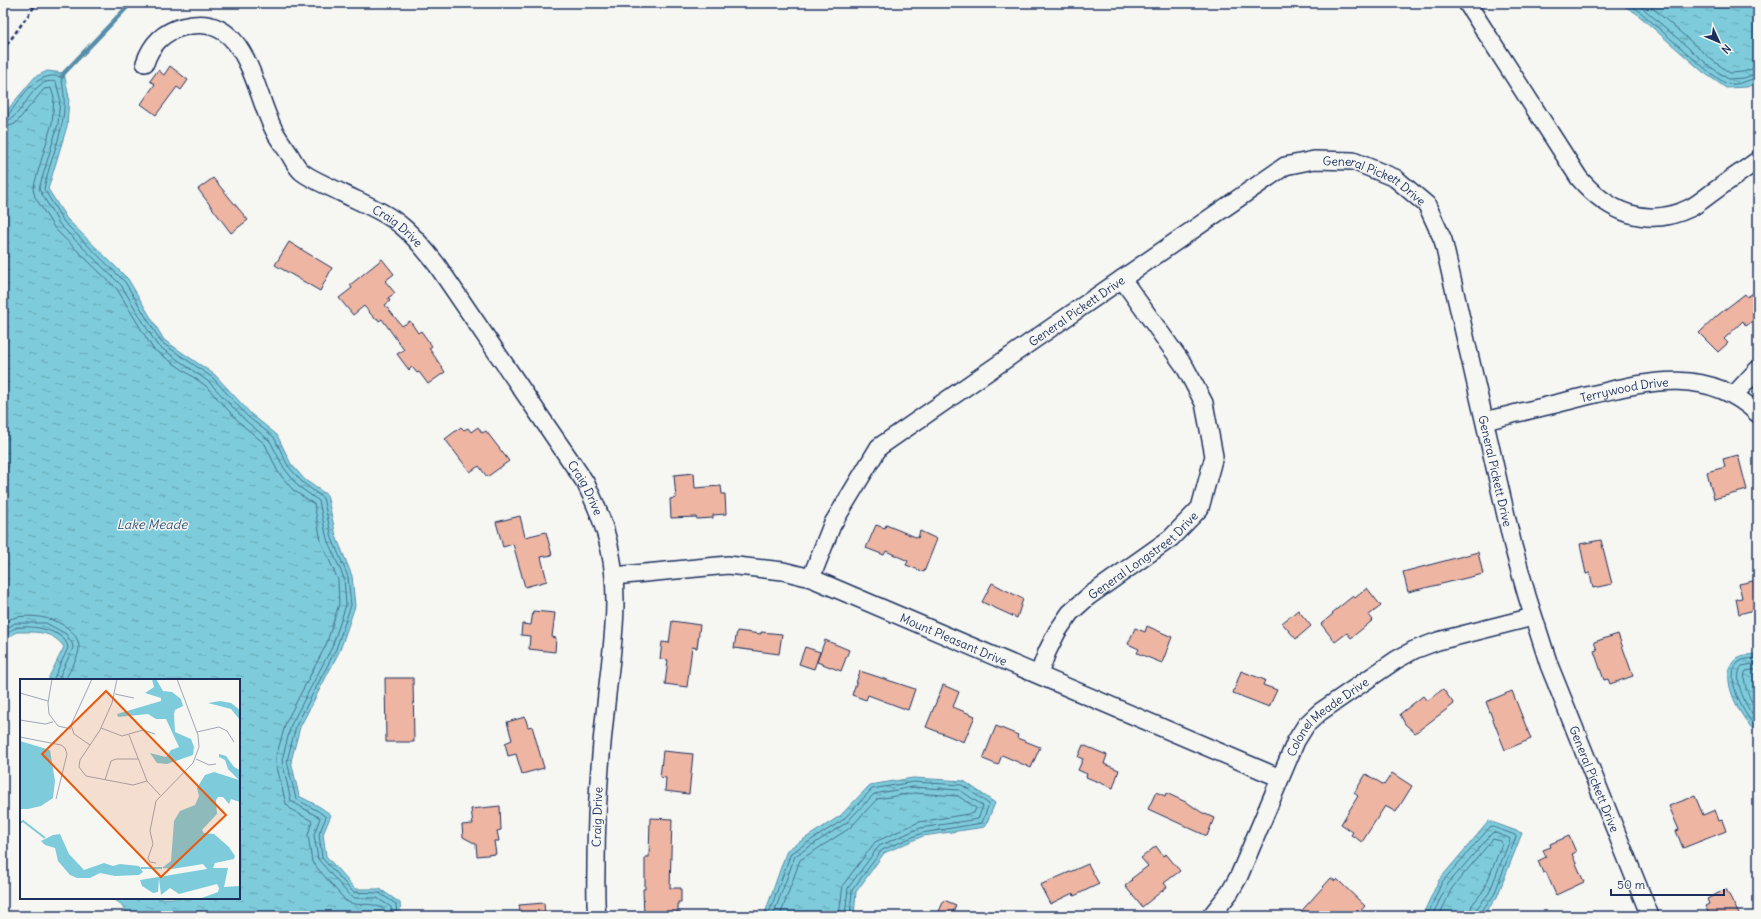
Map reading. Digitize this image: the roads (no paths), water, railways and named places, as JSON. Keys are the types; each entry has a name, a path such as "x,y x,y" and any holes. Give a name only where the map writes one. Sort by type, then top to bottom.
{"street":[{"path":"1467,3 1579,178 1591,192 1605,204 1622,212 1639,216 1657,217 1674,214 1691,208 1758,160"},
{"name":"Craig Drive","path":"145,63 154,45 163,35 174,29 186,26 201,25 217,27 233,39 242,51 274,132 301,172 380,211 402,226 421,245 437,265 585,482 598,507 606,534 614,576 612,652 600,765 596,824 597,916"},
{"name":"General Pickett Drive","path":"811,578 832,525 878,447 1285,166 1314,160 1353,161 1395,178 1427,204 1443,240 1513,546 1533,617 1549,665 1650,916"},
{"name":"General Longstreet Drive","path":"1039,674 1046,652 1070,613 1089,596 1171,538 1200,508 1214,456 1204,403 1185,367 1122,279"},
{"path":"1734,396 1758,369"},
{"name":"Terrywood Drive","path":"1485,421 1639,383 1658,380 1692,382 1712,387 1734,396 1758,414"},
{"name":"Mount Pleasant Drive","path":"614,576 728,565 783,571 811,578 1280,778"},
{"name":"Colonel Meade Drive","path":"1211,916 1230,892 1239,876 1296,741 1320,712 1396,660 1414,650 1438,641 1533,617"}],"water":[{"path":"1619,3 1758,3 1758,82 1747,87 1726,88 1703,72 1636,13"},
{"name":"Lake Meade","path":"47,71 64,73 69,98 67,126 48,189 67,219 128,279 164,340 215,375 251,414 277,435 291,464 305,480 327,495 336,536 352,576 355,606 340,650 300,727 291,761 299,796 320,807 331,815 323,834 326,856 355,889 380,889 400,903 401,916 129,916 121,904 114,899 240,899 240,679 49,679 64,647 54,637 43,633 16,632 3,643 3,115 35,77"},
{"path":"1758,654 1758,734 1745,719 1733,698 1729,675 1731,666 1737,658 1744,655"},
{"path":"913,778 964,781 995,803 985,827 923,836 884,853 856,892 854,916 764,916 787,850 840,816 870,785"},
{"path":"1489,821 1522,833 1497,897 1483,916 1422,916 1439,880"}],"waterway":[{"path":"62,77 64,73 131,3"}]}
